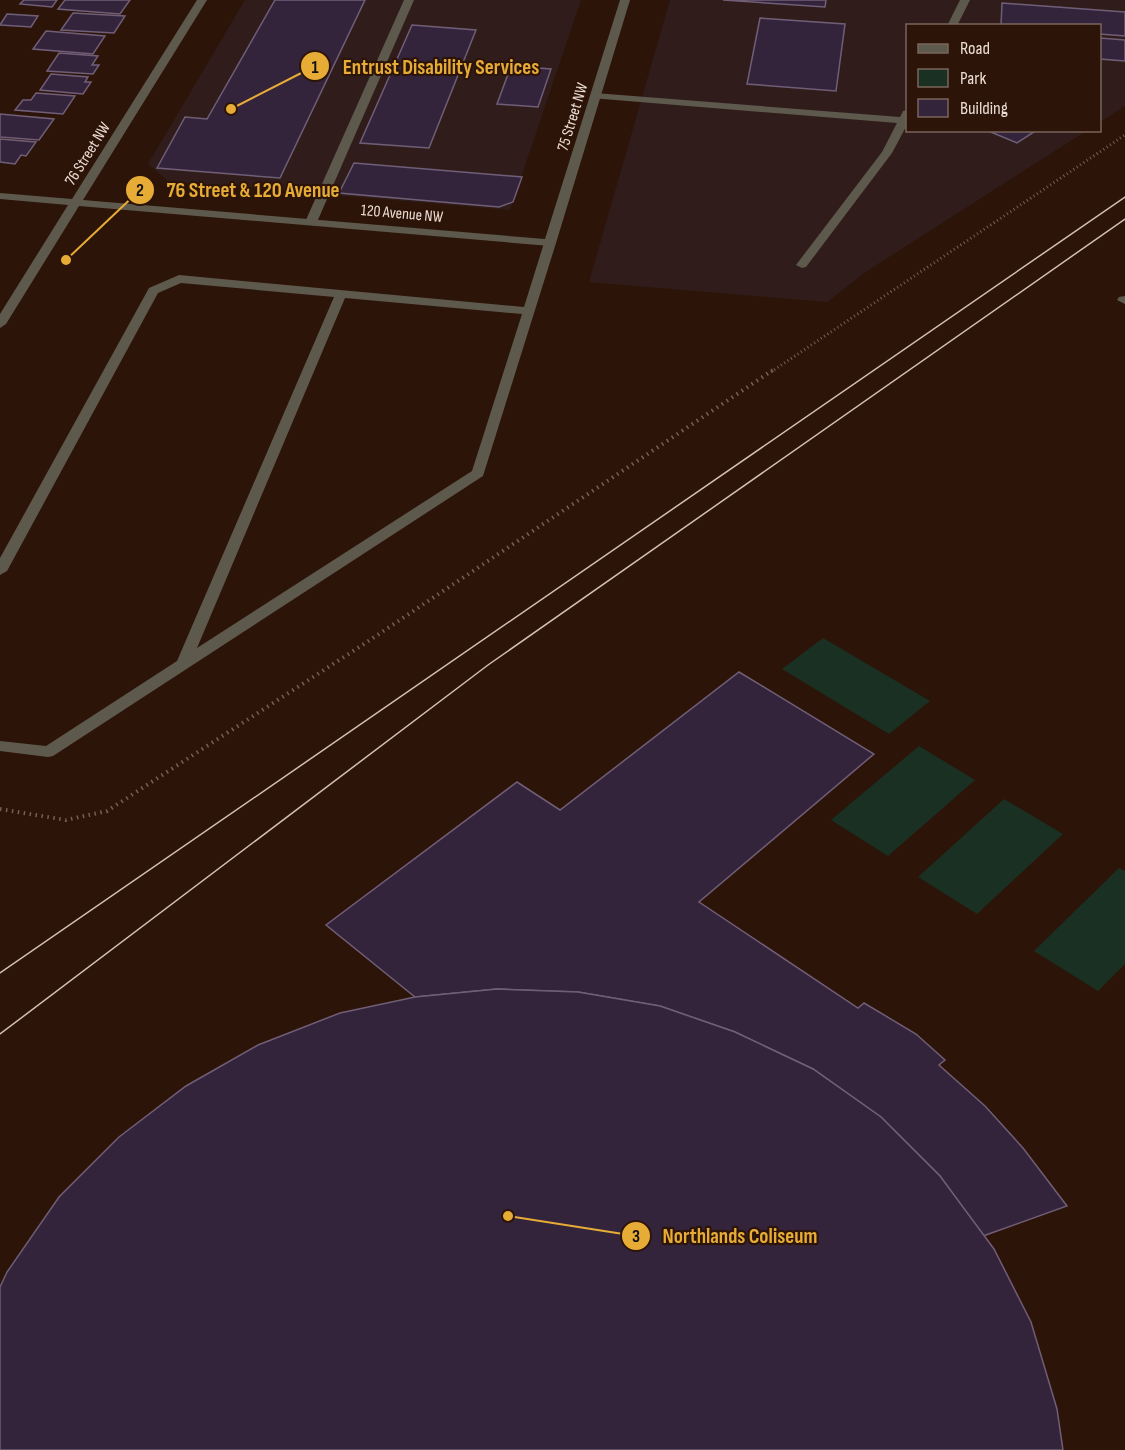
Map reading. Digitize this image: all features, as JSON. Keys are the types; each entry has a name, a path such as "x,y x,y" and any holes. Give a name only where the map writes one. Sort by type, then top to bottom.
{"street":[{"name":"76 Street NW","path":"0,324 202,0"},
{"path":"310,222 409,0"},
{"name":"75 Street NW","path":"0,746 48,752 478,473 625,0"},
{"path":"953,24 965,0"},
{"path":"595,96 905,117 888,153 802,265"},
{"name":"120 Avenue NW","path":"0,196 550,243"},
{"path":"0,571 153,291 179,279 530,311"},
{"path":"183,665 340,293"}],"path":[{"path":"0,809 57,821 78,821 107,811 367,642 1125,135"}],"shaded area":[{"path":"245,0 581,0 510,210 168,181 148,164"},
{"path":"670,0 1125,0 1125,106 1101,121 1101,24 906,24 906,132 1084,132 867,271 827,302 589,282"}],"green space":[{"path":"823,638 930,701 889,734 782,669"},
{"path":"919,746 975,780 888,856 831,820"},
{"path":"1004,799 1063,834 977,914 918,877"},
{"path":"1119,868 1125,871 1125,964 1098,991 1034,951"}],"building":[{"path":"24,0 57,0 52,7 20,4"},
{"path":"65,0 130,0 120,14 58,9"},
{"path":"275,0 365,0 280,178 157,168 185,117 207,119"},
{"path":"723,0 826,0 825,7"},
{"path":"1002,3 1125,12 1125,36 1101,34 1101,24 1001,24"},
{"path":"73,13 125,16 114,33 61,30"},
{"path":"7,14 38,16 31,27 0,25"},
{"path":"760,18 845,24 836,91 747,84"},
{"path":"412,25 476,30 429,148 360,143"},
{"path":"46,31 105,36 93,54 33,49"},
{"path":"1101,38 1125,40 1125,61 1101,59"},
{"path":"59,53 98,56 92,65 99,65 93,74 47,71"},
{"path":"511,66 551,69 538,107 497,104"},
{"path":"51,74 88,77 85,82 91,82 83,94 40,90"},
{"path":"36,93 75,96 63,114 15,110 23,100 31,100"},
{"path":"0,114 54,119 39,140 0,137"},
{"path":"991,132 1034,132 1017,143"},
{"path":"0,139 36,142 26,156 21,155 15,164 0,162"},
{"path":"354,163 522,177 513,202 499,207 339,193"},
{"path":"739,672 874,754 699,902 858,1008 864,1003 916,1034 945,1060 939,1065 985,1106 1023,1148 1067,1206 983,1236 940,1176 881,1117 813,1069 735,1032 660,1006 578,992 497,989 415,997 326,925 517,782 560,810"},
{"path":"497,989 578,992 660,1006 735,1032 813,1069 881,1117 940,1176 994,1249 1031,1322 1057,1409 1063,1450 0,1450 0,1287 7,1272 59,1197 119,1137 186,1086 258,1045 340,1013 415,997"}],"tram line":[{"path":"0,973 1125,197"},
{"path":"0,1034 488,665 1125,219"}],"place":[{"name":"Entrust Disability Services","path":"231,109"},
{"name":"76 Street & 120 Avenue","path":"66,260"},
{"name":"Northlands Coliseum","path":"508,1216"}]}
